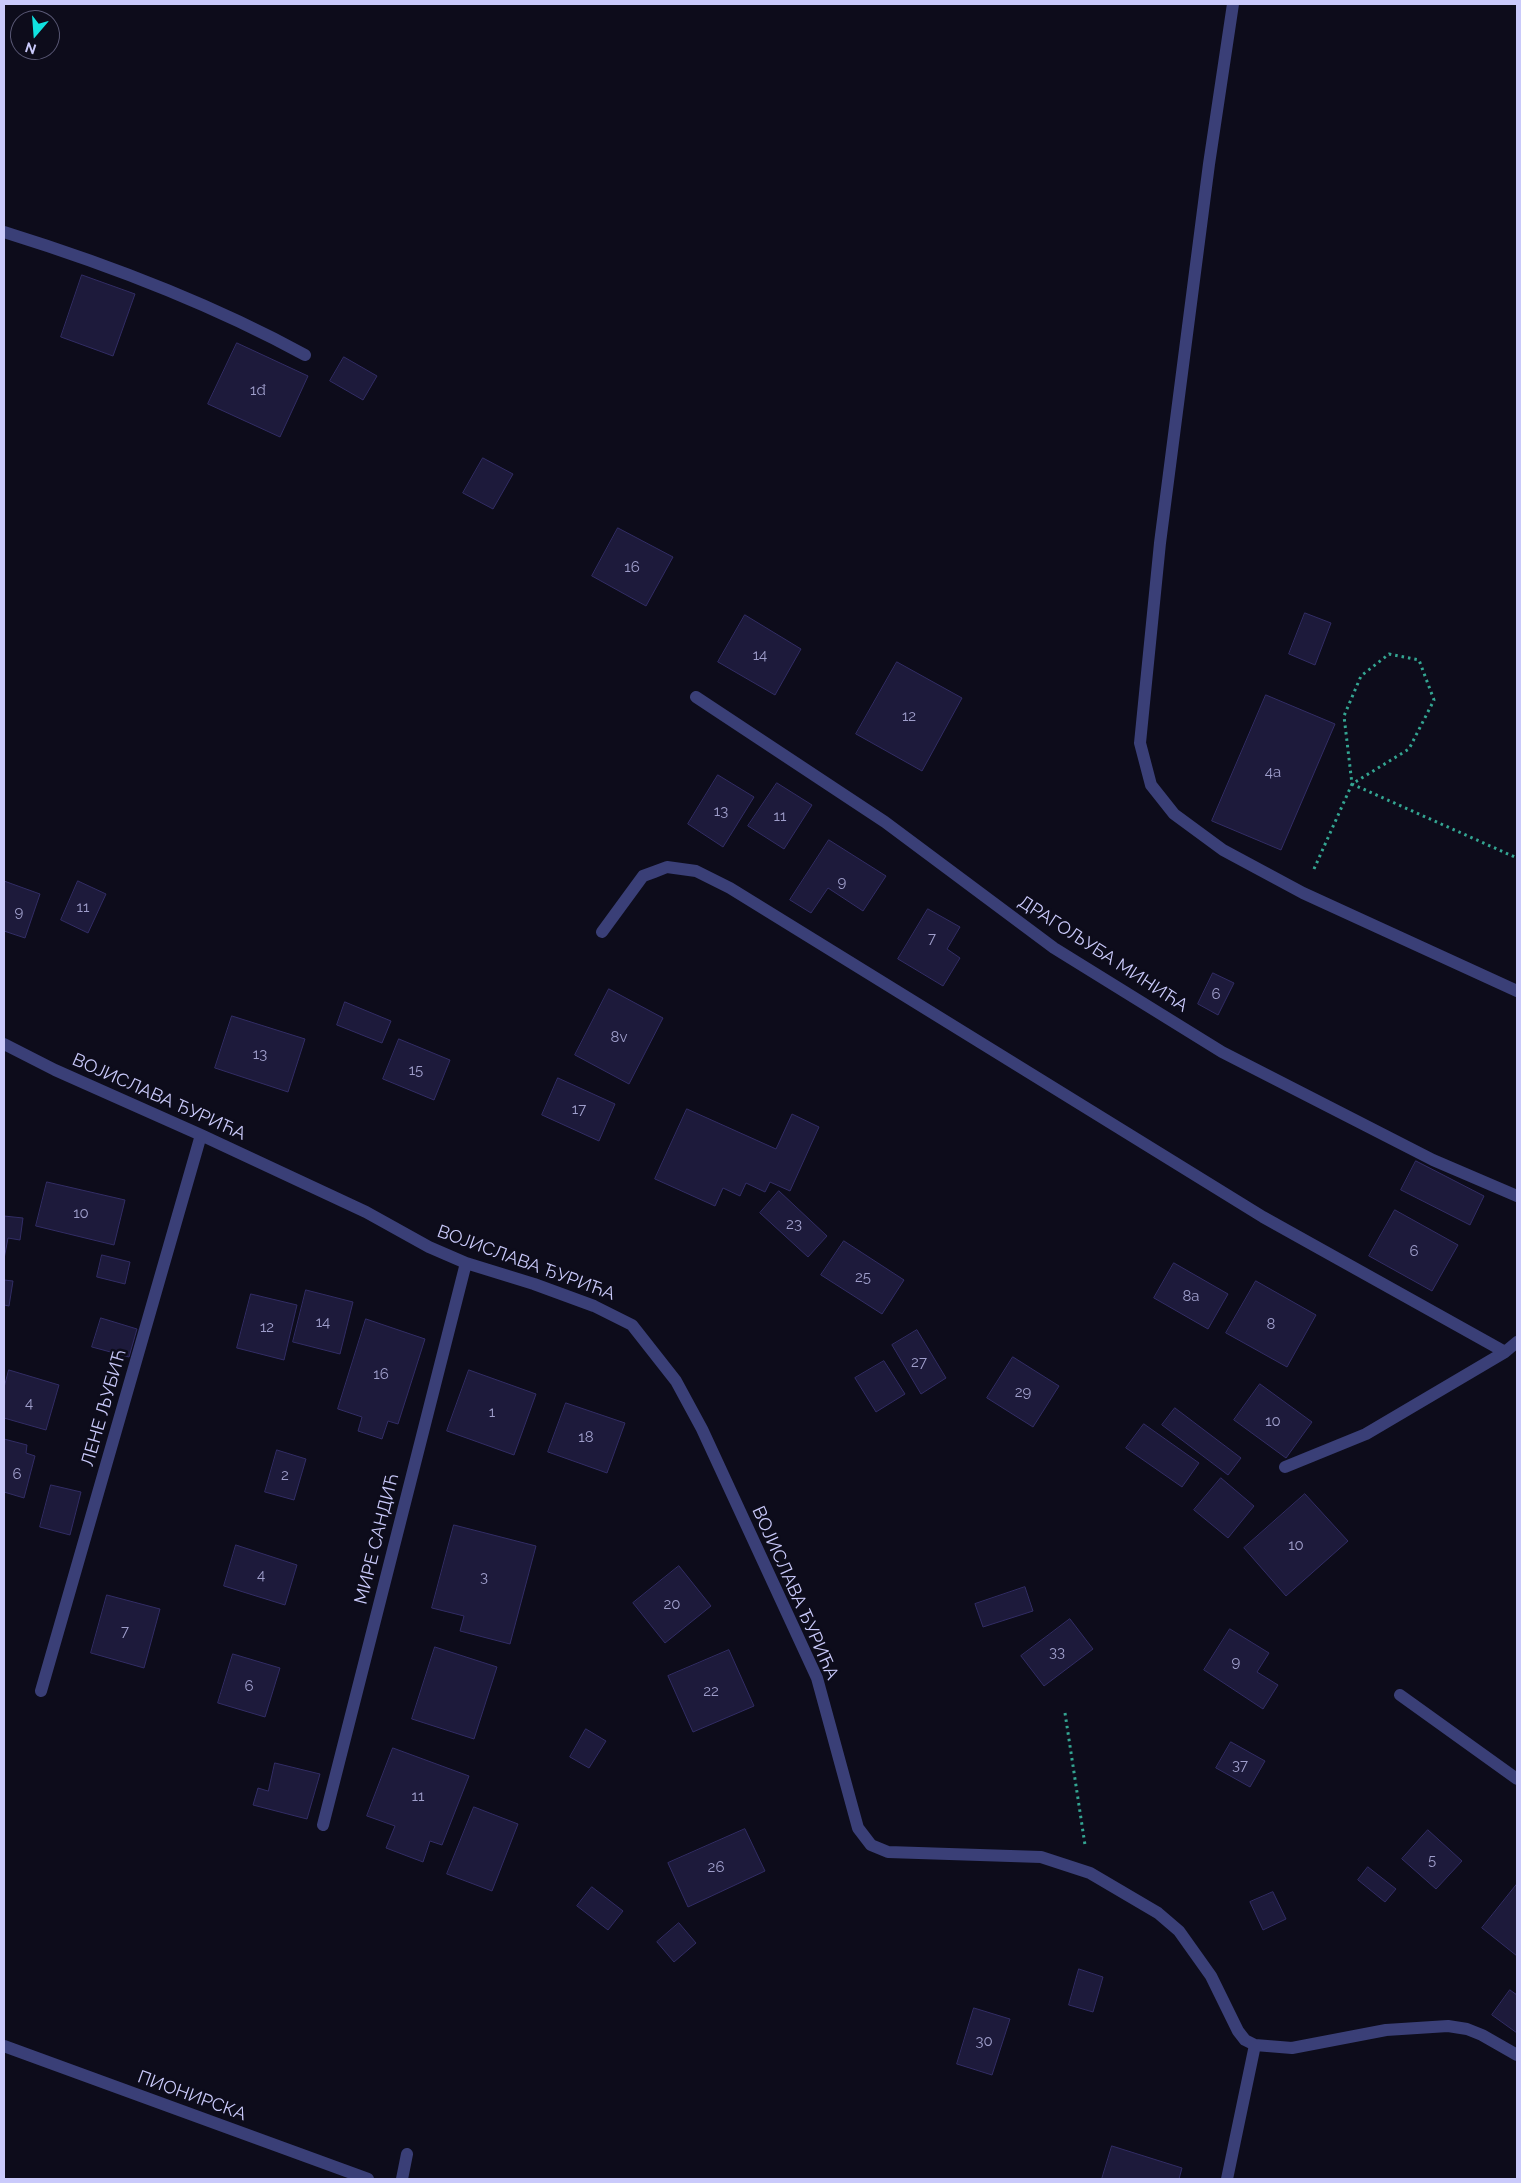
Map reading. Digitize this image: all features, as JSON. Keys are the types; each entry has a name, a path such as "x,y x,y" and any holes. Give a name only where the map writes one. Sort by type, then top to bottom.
{"street":[{"path":"1233,4 1209,164 1160,543 1140,743 1151,786 1174,814 1224,850 1303,893 1517,991"},
{"path":"4,232 54,247 201,303 256,328 305,355"},
{"name":"ДРАГОЉУБА МИНИЋА","path":"696,697 885,822 1054,948 1222,1052 1432,1160 1517,1196"},
{"path":"602,932 643,876 667,868 696,871 738,893 1263,1217 1505,1352"},
{"name":"ВОЈИСЛАВА ЂУРИЋА","path":"4,1044 55,1070 202,1135 466,1263 534,1284 618,1317 632,1325 676,1381 702,1429 817,1678 858,1828 871,1846 888,1852 1041,1857 1090,1872 1158,1913 1180,1931 1211,1976 1238,2031 1245,2040 1255,2045"},
{"name":"ЛЕНЕ ЉУБИЋ","path":"41,1691 202,1135"},
{"name":"МИРЕ САНДИЋ","path":"323,1825 466,1263"},
{"path":"1284,1467 1366,1434 1505,1352 1517,1342"},
{"path":"1400,1695 1517,1780"},
{"path":"1227,2179 1255,2045 1292,2048 1386,2030 1448,2026 1467,2029 1482,2035 1517,2055"},
{"name":"ПИОНИРСКА","path":"4,2046 368,2179"},
{"path":"402,2179 407,2154"}],"path":[{"path":"1303,893 1352,784 1344,716 1362,676 1389,654 1419,660 1434,700 1408,748 1352,784"},
{"path":"1352,784 1517,858"},
{"path":"1065,1713 1090,1872"}],"building":[{"path":"82,275 135,294 113,356 61,337"},
{"path":"237,343 308,376 280,437 208,404"},
{"path":"344,357 377,376 363,400 330,381"},
{"path":"483,458 513,474 493,509 463,493"},
{"path":"618,528 673,557 646,606 592,576"},
{"path":"1305,613 1331,623 1315,665 1289,654"},
{"path":"745,615 801,649 775,695 718,662"},
{"path":"897,662 962,698 922,771 856,734"},
{"path":"1266,695 1335,724 1281,850 1212,821"},
{"path":"718,775 754,797 723,847 688,824"},
{"path":"777,783 812,805 784,849 748,826"},
{"path":"829,840 886,876 863,911 828,888 811,913 790,900"},
{"path":"4,881 40,894 25,938 4,931"},
{"path":"78,881 106,894 88,933 61,920"},
{"path":"928,909 960,927 947,949 960,958 943,986 898,959"},
{"path":"1213,973 1234,983 1218,1015 1198,1004"},
{"path":"609,989 663,1018 629,1084 575,1055"},
{"path":"345,1002 391,1021 382,1043 337,1025"},
{"path":"232,1016 305,1039 288,1092 215,1068"},
{"path":"399,1039 450,1060 434,1100 383,1079"},
{"path":"558,1078 615,1104 599,1141 542,1115"},
{"path":"687,1109 776,1149 792,1114 819,1127 790,1191 770,1182 765,1192 746,1183 740,1196 723,1188 715,1206 655,1179"},
{"path":"1416,1161 1484,1196 1470,1225 1401,1190"},
{"path":"47,1182 125,1200 114,1245 36,1226"},
{"path":"779,1191 827,1236 808,1257 760,1213"},
{"path":"1395,1210 1458,1245 1432,1291 1369,1256"},
{"path":"4,1216 23,1218 20,1240 8,1238 4,1259"},
{"path":"844,1241 904,1280 882,1314 821,1275"},
{"path":"102,1255 130,1262 125,1284 97,1277"},
{"path":"1174,1263 1228,1294 1208,1329 1154,1298"},
{"path":"4,1280 13,1281 9,1306 4,1305"},
{"path":"1256,1281 1316,1315 1287,1367 1226,1333"},
{"path":"306,1290 353,1302 340,1354 293,1342"},
{"path":"251,1294 297,1305 284,1360 237,1348"},
{"path":"101,1318 137,1329 129,1357 92,1347"},
{"path":"366,1319 425,1339 398,1424 388,1421 382,1439 358,1431 362,1417 338,1409"},
{"path":"917,1330 946,1378 921,1394 892,1345"},
{"path":"1013,1357 1059,1386 1033,1427 987,1398"},
{"path":"884,1361 905,1394 876,1412 855,1378"},
{"path":"9,1370 59,1385 46,1430 4,1418 4,1388"},
{"path":"469,1370 536,1394 514,1455 447,1431"},
{"path":"1260,1384 1312,1422 1286,1458 1234,1420"},
{"path":"566,1403 625,1423 607,1473 548,1452"},
{"path":"1175,1408 1241,1458 1228,1475 1162,1425"},
{"path":"1144,1424 1199,1463 1182,1487 1126,1448"},
{"path":"4,1439 27,1445 26,1453 35,1456 24,1498 4,1492"},
{"path":"277,1450 306,1459 294,1500 265,1492"},
{"path":"1221,1478 1254,1506 1228,1538 1194,1510"},
{"path":"51,1485 81,1492 70,1535 40,1527"},
{"path":"1305,1494 1348,1541 1286,1596 1244,1548"},
{"path":"454,1525 536,1546 510,1644 460,1631 464,1616 432,1608"},
{"path":"236,1545 297,1565 285,1605 224,1586"},
{"path":"679,1566 711,1606 665,1643 633,1603"},
{"path":"1025,1587 1033,1611 983,1627 975,1604"},
{"path":"107,1595 160,1609 144,1668 91,1653"},
{"path":"1070,1619 1093,1649 1044,1686 1021,1656"},
{"path":"1230,1629 1269,1653 1257,1672 1278,1685 1263,1709 1204,1670"},
{"path":"435,1647 497,1667 474,1739 412,1719"},
{"path":"729,1650 754,1706 693,1732 668,1676"},
{"path":"233,1654 280,1668 265,1717 218,1703"},
{"path":"586,1729 606,1741 589,1768 570,1757"},
{"path":"1231,1742 1265,1761 1250,1787 1216,1768"},
{"path":"393,1748 469,1776 442,1845 430,1841 423,1862 386,1848 395,1826 367,1816"},
{"path":"275,1763 320,1774 307,1819 253,1805 258,1788 268,1791"},
{"path":"474,1807 518,1824 492,1891 447,1874"},
{"path":"745,1829 765,1871 688,1907 668,1863"},
{"path":"1428,1830 1462,1861 1436,1889 1402,1859"},
{"path":"1368,1867 1396,1889 1385,1902 1358,1880"},
{"path":"1517,1884 1517,1956 1482,1928"},
{"path":"592,1887 623,1911 608,1930 577,1906"},
{"path":"1273,1892 1286,1919 1263,1930 1250,1902"},
{"path":"679,1923 696,1943 674,1962 657,1942"},
{"path":"1079,1969 1103,1977 1093,2012 1069,2005"},
{"path":"1510,1990 1517,1995 1517,2033 1492,2015"},
{"path":"974,2008 1010,2019 992,2075 957,2064"},
{"path":"1112,2146 1182,2168 1179,2179 1102,2179"}]}
